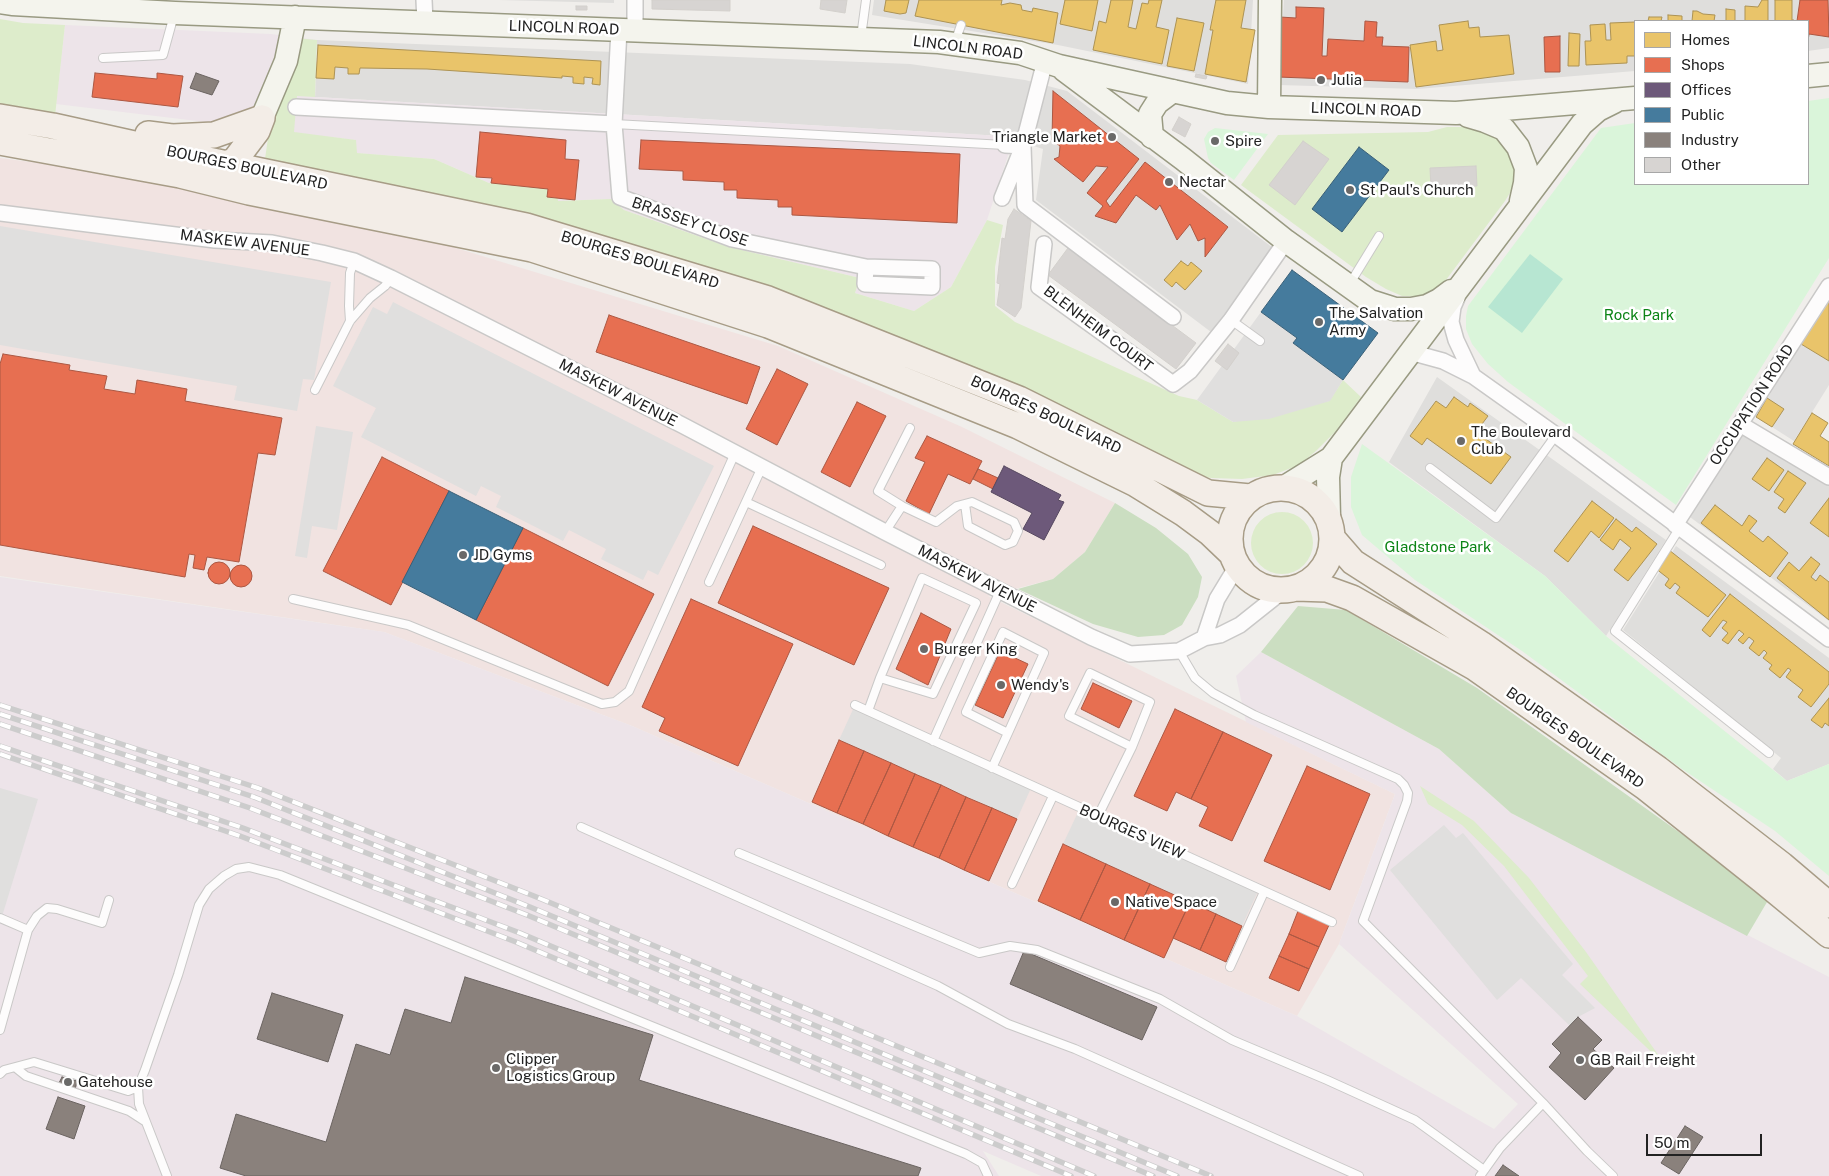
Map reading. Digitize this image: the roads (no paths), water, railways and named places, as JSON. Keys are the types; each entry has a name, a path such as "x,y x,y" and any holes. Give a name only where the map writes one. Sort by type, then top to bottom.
{"main road":[{"name":"BOURGES BOULEVARD","path":"0,117 53,126 526,226 768,299 1019,399 1136,484 1184,513 1210,533 1235,560"},
{"path":"53,126 83,126 172,137 214,135 262,118"},
{"path":"194,178 205,176 235,160 257,131 262,118"},
{"name":"BOURGES BOULEVARD","path":"0,142 194,178 249,192 532,250 768,325 1018,426 1146,462 1208,493 1250,497"},
{"path":"1286,486 1308,494 1320,504 1331,528 1330,555 1323,570 1311,581 1290,589 1272,590 1258,585 1246,577 1235,560 1230,532 1240,507 1250,497 1263,490 1286,486"},
{"name":"BOURGES BOULEVARD","path":"1331,528 1353,562 1482,644 1658,769 1782,865 1829,905"},
{"name":"BOURGES BOULEVARD","path":"1290,589 1327,589 1352,598 1474,667 1645,787 1829,935"}],"street":[{"name":"BRASSEY CLOSE","path":"635,0 627,31 614,124 620,198 732,240 866,266"},
{"path":"1265,107 1270,0"},
{"name":"LINCOLN ROAD","path":"0,2 12,4 175,6 295,17 424,11 627,31 938,42 958,34 1020,53 1173,91 1236,104 1265,107 1456,113 1628,99"},
{"path":"262,118 286,61 295,17"},
{"path":"1002,198 1023,146 1051,61 1152,136 1286,241 1370,301 1395,309 1427,306 1439,300 1466,279"},
{"path":"1809,76 1829,74"},
{"path":"1152,136 1150,114 1157,103 1173,91"},
{"path":"1286,486 1331,458 1582,124 1598,110 1628,99"},
{"path":"296,107 614,124"},
{"path":"1456,113 1485,121 1504,129 1518,147 1526,168 1520,207"},
{"path":"1005,145 1023,146"},
{"path":"1023,146 1026,205 1173,317"},
{"name":"MASKEW AVENUE","path":"0,213 215,240 272,243 354,261 735,453 1000,591 1091,637 1130,654 1179,650 1204,638 1220,635 1240,625 1290,589"},
{"path":"1231,320 1286,241"},
{"name":"BLENHEIM COURT","path":"1044,244 1039,287 1173,384 1190,372 1231,320"},
{"path":"1466,279 1453,307 1451,322 1456,340 1473,376"},
{"name":"OCCUPATION ROAD","path":"1677,527 1695,494 1829,286"},
{"path":"1395,309 1409,338 1410,352"},
{"path":"1410,352 1443,361 1473,376 1556,435 1829,639"},
{"path":"1740,424 1829,477"},
{"path":"1331,458 1328,478 1331,528"},
{"path":"1204,638 1217,598 1235,560"}],"lane":[{"path":"861,39 866,0"},
{"path":"103,58 163,55 175,6"},
{"path":"1235,96 1265,107"},
{"path":"614,124 1005,145"},
{"path":"1348,287 1379,236"},
{"path":"350,321 350,273 354,261"},
{"path":"315,390 350,321 391,278"},
{"path":"1231,320 1260,341"},
{"path":"910,428 878,491 902,506 936,522 957,506 972,502 1014,522 1018,531 1013,542 1005,545 968,526 965,504"},
{"path":"1430,468 1496,518 1556,435"},
{"path":"294,599 408,625 602,704 615,702 629,691 735,453"},
{"path":"709,582 762,467"},
{"path":"746,502 881,565"},
{"path":"885,532 902,506"},
{"path":"1677,527 1615,631 1768,753"},
{"path":"868,711 880,678 922,578 976,603 933,694 880,678"},
{"path":"933,741 1000,591"},
{"path":"992,768 1008,733 1044,653 1002,632 966,712 1008,733"},
{"path":"1179,650 1195,678 1213,693 1254,715 1398,779 1404,785 1408,793 1407,801 1363,921 1613,1176"},
{"path":"1098,816 1132,747 1150,702 1090,673 1069,716 1132,747"},
{"name":"BOURGES VIEW","path":"855,705 1332,922"},
{"path":"1012,884 1053,796"},
{"path":"580,827 938,986 1008,1024 1075,1049 1359,1176"},
{"path":"739,853 979,953 1010,946 1037,950 1160,999 1232,1040 1415,1120 1482,1173 1500,1148 1543,1104"},
{"path":"167,1176 138,1099 138,1086 175,984 199,905 209,889 224,876 236,869 249,867 290,879 966,1154 982,1163 988,1176"},
{"path":"1230,967 1264,892"},
{"path":"0,1030 28,930 37,916 47,908 57,909 102,923 109,900"},
{"path":"0,918 28,930"},
{"path":"0,1062 2,1072 34,1062 128,1091 138,1086"},
{"path":"16,1068 26,1076 129,1111 146,1122"}],"railway":[{"path":"0,705 258,788 534,896 1211,1176"},
{"path":"0,714 254,797 530,907 1177,1176"},
{"path":"0,724 250,808 527,915 1153,1176"},
{"path":"0,746 243,828 520,933 1094,1176"},
{"path":"0,754 240,836 516,942 1071,1176"}],"place":[{"name":"Julia","path":"1321,80"},
{"name":"Triangle Market","path":"1112,137"},
{"name":"Spire","path":"1215,141"},
{"name":"Nectar","path":"1169,182"},
{"name":"St Paul's Church","path":"1350,190"},
{"name":"The Salvation Army","path":"1319,322"},
{"name":"The Boulevard Club","path":"1461,441"},
{"name":"JD Gyms","path":"463,555"},
{"name":"Burger King","path":"924,649"},
{"name":"Wendy's","path":"1001,685"},
{"name":"Native Space","path":"1115,902"},
{"name":"GB Rail Freight","path":"1580,1060"},
{"name":"Clipper Logistics Group","path":"496,1068"},
{"name":"Gatehouse","path":"68,1082"}],"park label":[{"name":"Rock Park","path":"1639,315"},
{"name":"Gladstone Park","path":"1438,547"}]}
